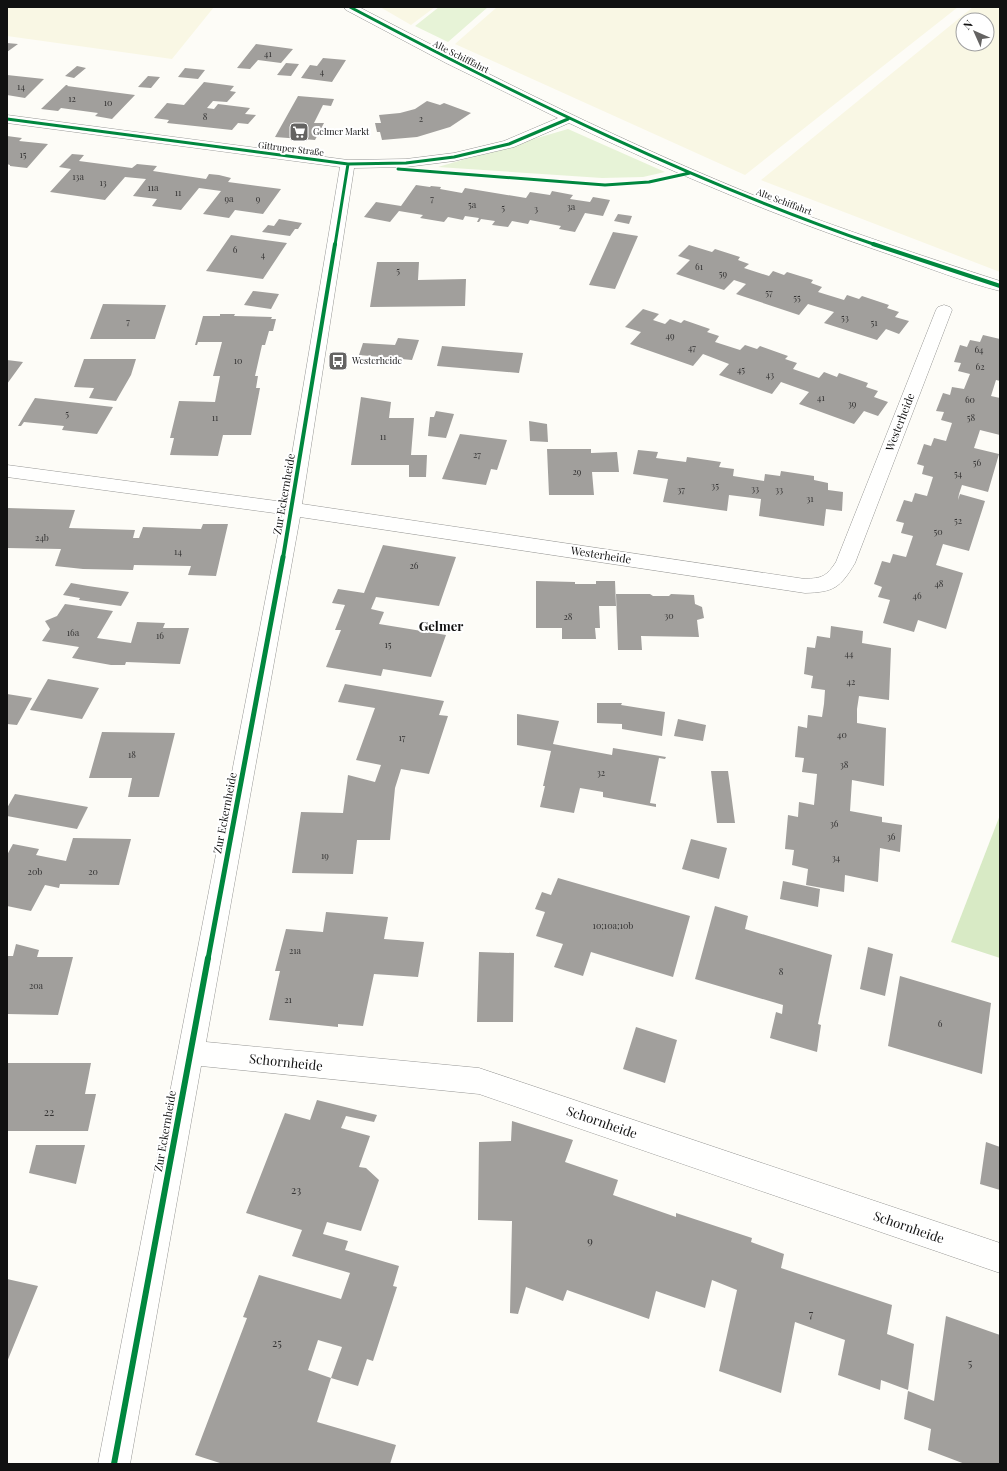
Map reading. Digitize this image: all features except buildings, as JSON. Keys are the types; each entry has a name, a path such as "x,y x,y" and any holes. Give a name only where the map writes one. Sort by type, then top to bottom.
{"street":[{"name":"Alte Schifffahrt","path":"350,7 450,61 568,119"},
{"name":"Gittruper Straße","path":"7,119 348,164 406,163 454,157 509,144 568,119"},
{"name":"Alte Schiffahrt","path":"568,119 627,146 762,203 1000,286"},
{"name":"Zur Eckernheide","path":"114,1464 292,509 348,164"},
{"name":"Westerheide","path":"7,471 122,488 292,509 805,586 825,585 836,578 845,563 944,310"},
{"name":"Schornheide","path":"190,1052 479,1081 1000,1258"}],"shaded area":[{"path":"7,7 214,7 172,59 7,36"},
{"path":"380,7 435,7 411,25"},
{"path":"497,7 958,7 745,175 455,44"},
{"path":"973,7 1000,7 1000,272 761,180 955,22 955,52 995,52 995,12 967,12"}],"green space":[{"path":"439,7 488,7 448,42 415,26"},
{"path":"568,129 665,172 643,177 602,178 438,167"},
{"path":"1000,815 1000,958 951,942"}],"cycle path":[{"path":"350,7 553,111 708,181 820,225 1000,286"},
{"path":"7,119 348,164 406,163 454,157 509,144 568,119"},
{"path":"114,1464 292,509 348,164"},
{"path":"398,169 605,185 649,182 690,173"}],"place":[{"name":"Gelmer Markt","path":"299,132"},
{"name":"Westerheide","path":"338,361"}],"district":[{"name":"Gelmer","path":"441,626"}]}
